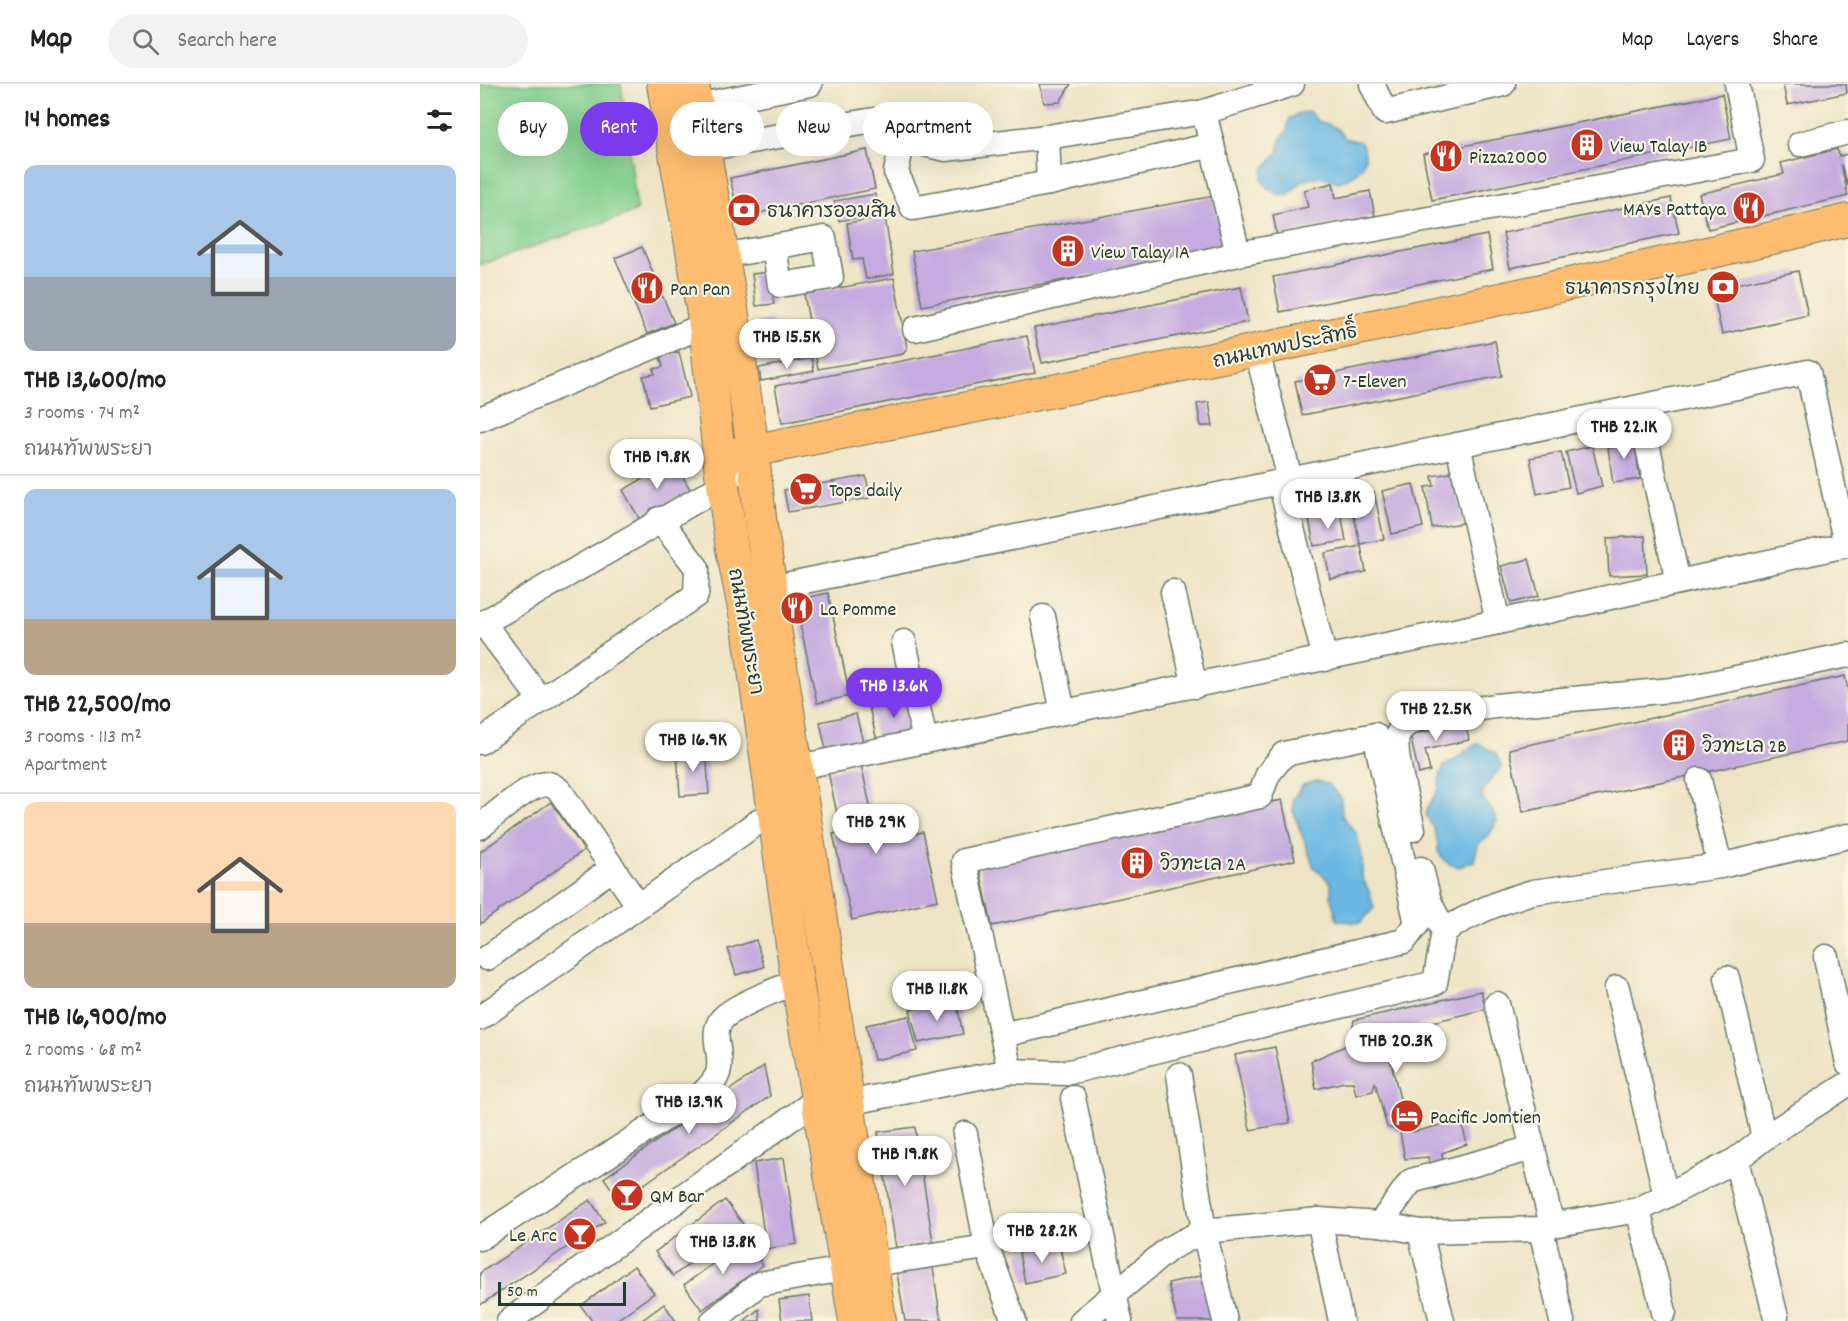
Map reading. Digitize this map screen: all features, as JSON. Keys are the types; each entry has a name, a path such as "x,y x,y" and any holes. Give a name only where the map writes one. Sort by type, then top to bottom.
{"main road":[{"name":"ถนนทัพพระยา","path":"663,84 705,325 721,472 732,549 749,633 797,981 833,1101"},
{"name":"ถนนทัพพระยา","path":"704,156 722,256 776,628 799,767 833,1101 858,1266 855,1321"},
{"name":"ถนนเทพประสิทธิ์","path":"721,472 753,460 1683,260 1848,220"},
{"name":"ถนนเทพประสิทธิ์","path":"753,460 1262,367 1848,240"},
{"name":"ถนนทัพพระยา","path":"858,1266 880,1321"}],"street":[{"path":"695,95 810,84"},
{"path":"993,143 1204,112 1292,84"},
{"path":"1372,84 1385,112 1503,84"},
{"path":"915,329 1238,254 1752,160 1737,84"},
{"path":"1204,112 1238,254"},
{"path":"764,139 863,122"},
{"path":"1800,144 1848,132"},
{"path":"1047,137 1049,183"},
{"path":"899,156 896,172 913,208 1049,183 1212,145"},
{"path":"722,256 774,247"},
{"path":"480,419 705,325"},
{"path":"1262,367 1325,659"},
{"path":"771,588 1808,372 1846,545 1325,659 799,767"},
{"path":"1639,408 1678,582"},
{"path":"1458,445 1498,622"},
{"path":"541,700 482,624 660,519 721,472"},
{"path":"480,742 696,596 697,568 660,519"},
{"path":"1173,592 1195,686"},
{"path":"1043,617 1063,712"},
{"path":"904,642 925,741"},
{"path":"509,1321 833,1101 1010,1071 1065,1073 1435,983 1444,931 1432,910 1425,887 1396,747 1398,732 1410,722 1420,718 1495,706 1683,689 1848,655"},
{"path":"1002,1035 1404,941 1417,924 1375,735 1284,754 1268,774 1260,796 964,861 1002,1035 1010,1071"},
{"path":"1699,780 1720,866"},
{"path":"480,827 524,794 539,786 553,786 560,791 638,905"},
{"path":"480,1018 775,810"},
{"path":"1444,931 1487,907 1533,892 1720,866 1848,836"},
{"path":"487,958 613,868"},
{"path":"1083,1321 1170,1248 1204,1231 1319,1220 1380,1224 1420,1232 1546,1227 1638,1210 1736,1160 1764,1138 1847,1085 1826,957"},
{"path":"1726,978 1764,1138"},
{"path":"480,1238 700,1095 714,1082 718,1072 716,1029 721,1020 737,1009 797,981"},
{"path":"1617,987 1666,1196"},
{"path":"1497,1004 1533,1148 1562,1321"},
{"path":"1179,1075 1204,1231 1225,1321"},
{"path":"1073,1098 1120,1321"},
{"path":"965,1134 987,1247 1014,1321"},
{"path":"1380,1224 1411,1181 1533,1148"},
{"path":"1736,1160 1776,1317"},
{"path":"1638,1210 1664,1312"},
{"path":"1319,1220 1341,1321"},
{"path":"1420,1232 1442,1321"},
{"path":"713,1321 759,1284 858,1266 987,1247"}],"green space":[{"path":"480,84 621,84 623,102 580,102 580,156 630,156 637,211 480,265"}],"water":[{"path":"1310,112 1317,121 1336,128 1344,138 1360,142 1365,155 1362,167 1352,176 1339,182 1323,177 1310,178 1300,183 1288,195 1277,194 1269,190 1262,180 1263,170 1279,151 1280,139 1287,131 1289,119 1299,113"},
{"path":"1479,743 1497,755 1501,767 1482,795 1497,821 1490,834 1478,845 1474,861 1460,867 1449,864 1441,857 1434,829 1426,815 1427,808 1439,789 1439,779 1444,766"},
{"path":"1317,781 1329,785 1341,798 1342,816 1357,834 1362,856 1362,877 1374,908 1360,923 1337,920 1331,898 1331,883 1314,867 1293,811 1293,799 1303,785"}],"building":[{"path":"1040,84 1071,84 1060,102 1044,103"},
{"path":"1783,84 1846,84 1847,93 1787,105"},
{"name":"View Talay 1B","path":"1722,94 1731,139 1432,200 1423,154"},
{"path":"1837,149 1839,156 1848,154 1848,186 1841,164 1848,196 1708,229 1699,194 1784,174 1781,163"},
{"path":"863,151 863,156 868,156 875,189 739,217 730,178 838,156 851,156 851,153"},
{"path":"1333,183 1336,198 1370,191 1375,216 1277,236 1273,215 1308,207 1304,190"},
{"path":"875,194 879,214 839,221 834,201"},
{"name":"View Talay 1A","path":"1214,196 1224,251 922,306 912,251"},
{"path":"1671,198 1679,233 1510,268 1503,233"},
{"path":"885,217 894,274 866,279 862,259 853,260 847,223"},
{"path":"1487,235 1493,269 1280,312 1273,277"},
{"path":"642,247 674,323 647,334 615,258"},
{"path":"1798,271 1808,315 1722,334 1712,289"},
{"path":"769,272 774,304 756,306 752,274"},
{"path":"894,278 907,348 903,354 818,369 804,294"},
{"path":"1241,287 1248,322 1042,363 1034,328"},
{"path":"772,320 775,337 762,339 759,322"},
{"path":"1027,336 1035,373 782,423 775,386"},
{"path":"1495,341 1502,376 1302,415 1295,381"},
{"path":"679,352 690,397 650,406 643,376 655,374 653,369 663,367 660,356"},
{"path":"812,358 814,371 761,381 759,368"},
{"path":"1209,402 1213,426 1201,426 1197,404"},
{"path":"1633,435 1640,479 1613,483 1608,448 1614,447 1613,438"},
{"path":"1592,446 1602,486 1576,493 1566,452"},
{"path":"1561,452 1569,487 1537,494 1530,458"},
{"path":"674,461 691,491 640,520 623,490"},
{"path":"1455,472 1463,523 1432,528 1425,487 1434,486 1432,476"},
{"path":"866,476 870,498 788,512 784,490"},
{"path":"1413,484 1423,527 1392,534 1382,491"},
{"path":"1374,492 1384,539 1360,544 1350,497"},
{"path":"1341,513 1346,541 1314,546 1309,519"},
{"path":"1645,536 1647,574 1609,576 1607,538"},
{"path":"1361,546 1366,572 1330,579 1325,553"},
{"path":"1529,559 1539,596 1511,603 1501,566"},
{"path":"828,593 850,696 817,703 795,600"},
{"name":"วิวทะเล 2B","path":"1845,676 1848,690 1848,741 1523,812 1509,749"},
{"path":"911,698 918,732 877,741 869,707"},
{"path":"856,714 863,742 826,750 820,722"},
{"path":"1465,723 1469,740 1425,750 1430,771 1419,774 1410,735"},
{"path":"706,750 709,794 680,796 677,752"},
{"path":"861,764 878,842 923,832 938,900 852,920 833,834 841,832 828,772"},
{"name":"วิวทะเล 2A","path":"1282,800 1295,860 992,926 979,866"},
{"path":"551,802 584,850 480,924 480,852"},
{"path":"756,940 764,967 736,975 728,949"},
{"path":"1481,991 1486,1009 1384,1034 1406,1123 1411,1121 1413,1132 1461,1120 1467,1144 1442,1153 1445,1185 1435,1189 1428,1157 1405,1159 1400,1132 1387,1127 1375,1082 1373,1091 1356,1095 1353,1082 1316,1089 1311,1061 1350,1044 1354,1020"},
{"path":"956,1000 963,1034 918,1043 910,1010"},
{"path":"909,1016 917,1051 874,1060 866,1025"},
{"path":"1275,1047 1290,1123 1250,1130 1235,1055"},
{"path":"764,1066 770,1096 620,1201 604,1178"},
{"path":"915,1127 933,1242 896,1248 878,1132"},
{"path":"784,1158 797,1244 766,1249 754,1163"},
{"path":"590,1200 605,1222 480,1305 480,1273"},
{"path":"725,1200 743,1224 673,1276 655,1252"},
{"path":"744,1241 763,1265 702,1310 684,1285"},
{"path":"1059,1244 1066,1274 1025,1283 1019,1253"},
{"path":"932,1260 940,1315 943,1321 905,1321 896,1267"},
{"path":"634,1266 654,1293 615,1321 592,1321 581,1306"},
{"path":"1209,1274 1220,1321 1177,1321 1168,1283"},
{"path":"809,1296 812,1321 782,1321 779,1300"},
{"path":"664,1304 676,1321 641,1321"},
{"path":"759,1309 760,1321 744,1321"}],"place":[{"name":"View Talay 1B","path":"1587,145"},
{"name":"Pizza2000","path":"1446,156"},
{"name":"MAYs Pattaya","path":"1749,208"},
{"name":"ธนาคารออมสิน","path":"744,210"},
{"name":"View Talay 1A","path":"1068,251"},
{"name":"ธนาคารกรุงไทย","path":"1723,287"},
{"name":"Pan Pan","path":"647,288"},
{"name":"7-Eleven","path":"1320,380"},
{"name":"Tops daily","path":"806,489"},
{"name":"La Pomme","path":"797,608"},
{"name":"วิวทะเล 2B","path":"1679,745"},
{"name":"วิวทะเล 2A","path":"1137,863"},
{"name":"Pacific Jomtien","path":"1407,1116"},
{"name":"QM Bar","path":"627,1195"},
{"name":"Le Arc","path":"580,1234"}]}
